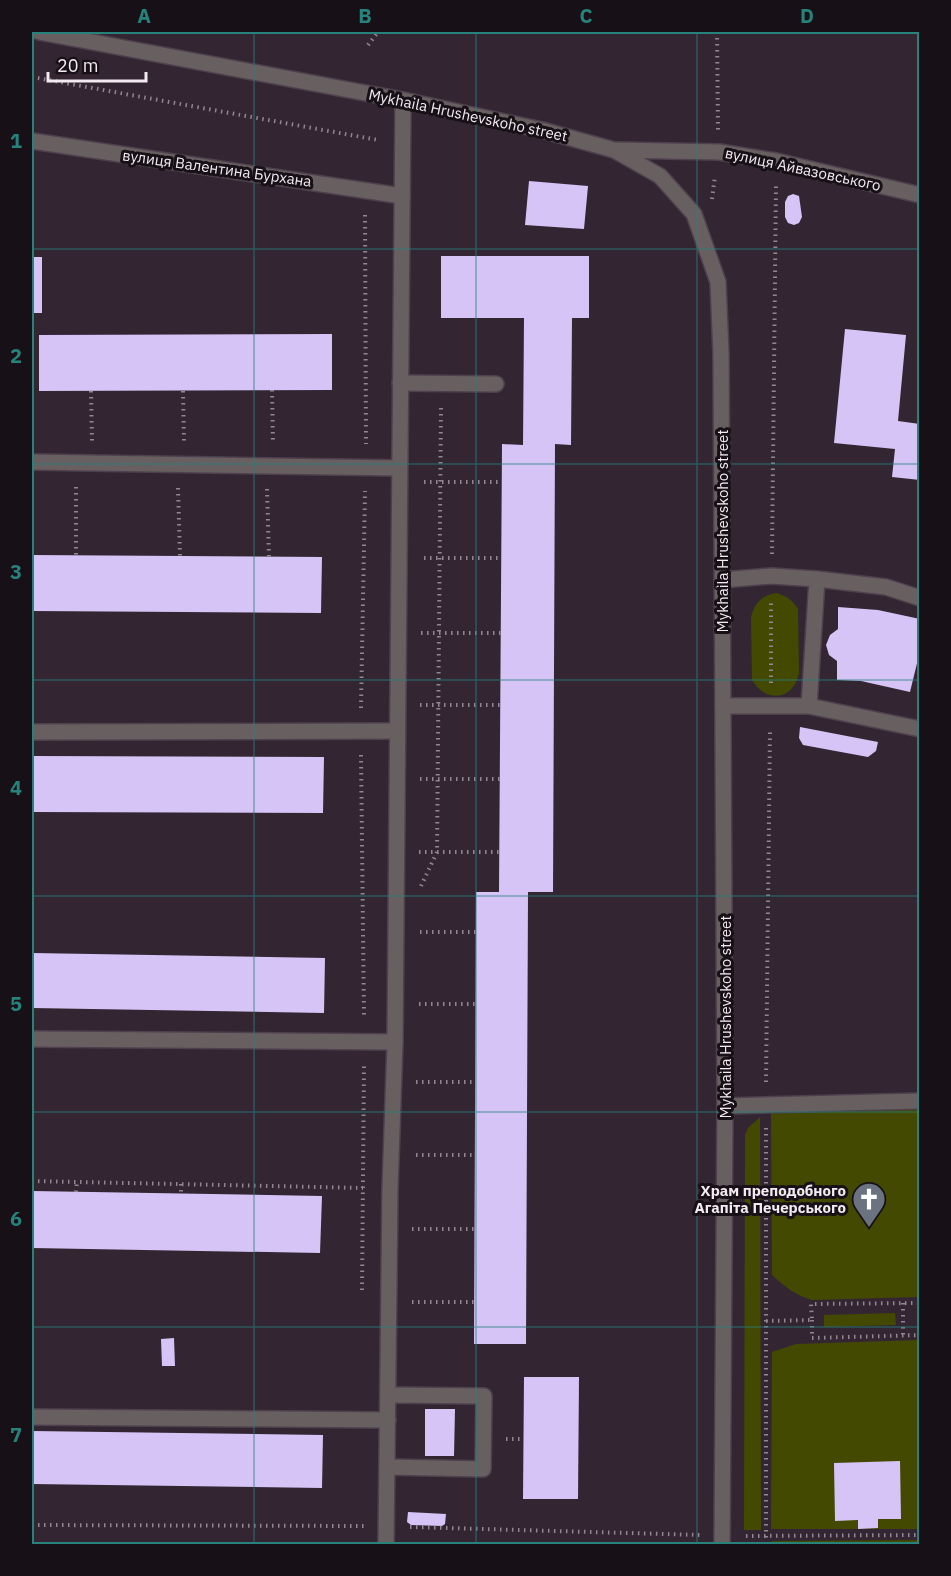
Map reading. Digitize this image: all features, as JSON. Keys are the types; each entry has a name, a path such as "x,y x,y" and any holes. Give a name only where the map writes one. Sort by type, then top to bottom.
{"street":[{"name":"Mykhaila Hrushevskoho street","path":"39,32 403,100 542,130 614,150 660,176 694,214 718,282 721,354 725,1106 722,1540"},
{"path":"386,1545 390,1189 395,1042 394,932 403,100"},
{"name":"вулиця Валентина Бурхана","path":"32,141 402,196"},
{"name":"вулиця Айвазовського","path":"614,150 719,152 776,160 920,195"},
{"path":"400,383 496,384"},
{"path":"32,462 366,468 399,475"},
{"path":"722,580 771,576 817,579 886,587 920,598"},
{"path":"809,706 817,579"},
{"path":"723,706 809,706 920,729"},
{"path":"32,732 396,731"},
{"path":"32,1039 395,1042"},
{"path":"725,1106 920,1101"},
{"path":"387,1467 483,1469 484,1438 484,1396 388,1395"},
{"path":"32,1417 388,1420"}],"path":[{"path":"368,45 378,32"},
{"path":"32,77 403,145"},
{"path":"766,1545 766,1105 776,160"},
{"path":"362,1293 364,1042 361,731 366,468 365,190"},
{"path":"420,890 437,852 441,383"},
{"path":"269,557 272,390"},
{"path":"91,391 93,463"},
{"path":"180,556 183,391"},
{"path":"76,462 76,556"},
{"path":"399,475 440,482 502,483"},
{"path":"398,558 501,558"},
{"path":"397,633 501,633"},
{"path":"397,705 501,705"},
{"path":"396,779 500,779"},
{"path":"395,852 500,852"},
{"path":"394,932 476,932"},
{"path":"395,1004 476,1004"},
{"path":"394,1082 475,1082"},
{"path":"392,1154 475,1155"},
{"path":"32,1181 390,1189"},
{"path":"76,1192 77,1182"},
{"path":"181,1184 181,1194"},
{"path":"269,1186 269,1195"},
{"path":"412,1218 412,1239"},
{"path":"390,1229 474,1229"},
{"path":"412,1292 412,1302"},
{"path":"389,1302 474,1302"},
{"path":"903,1303 903,1336"},
{"path":"920,1303 811,1305 812,1338 920,1335"},
{"path":"766,1321 812,1320"},
{"path":"360,1515 360,1526"},
{"path":"32,1525 386,1526 722,1540 766,1536 920,1535"}],"green space":[{"path":"776,593 789,599 798,609 799,673 792,689 779,696 765,693 752,680 751,617 759,601"},
{"path":"919,1108 919,1297 812,1300 786,1287 772,1275 771,1113"},
{"path":"760,1117 761,1530 744,1530 745,1135 748,1128"},
{"path":"895,1313 896,1325 824,1327 824,1315"},
{"path":"919,1340 919,1529 771,1529 772,1352 796,1344"},
{"path":"919,1540 919,1544 772,1544 772,1541"}],"building":[{"path":"529,181 588,186 584,229 525,225"},
{"path":"793,194 799,196 802,217 799,223 794,225 788,223 785,217 785,202 788,196"},
{"path":"441,256 589,256 589,318 572,318 571,445 555,444 553,892 528,892 526,1344 474,1344 476,892 499,892 502,444 523,445 524,318 441,318"},
{"path":"32,257 42,257 42,313 32,313"},
{"path":"845,329 906,335 898,421 920,424 920,480 892,477 895,449 834,443"},
{"path":"332,334 332,390 39,391 39,335"},
{"path":"32,555 322,557 321,613 32,611"},
{"path":"838,607 878,610 920,619 920,651 910,692 861,681 837,680 837,661 829,655 826,645 830,635 838,629"},
{"path":"800,727 878,742 876,751 868,757 803,745 799,738"},
{"path":"32,756 324,757 323,813 32,812"},
{"path":"32,953 325,958 324,1013 32,1008"},
{"path":"32,1191 322,1196 320,1253 32,1248"},
{"path":"174,1338 175,1366 162,1366 161,1339"},
{"path":"524,1377 579,1377 578,1499 523,1499"},
{"path":"425,1409 455,1409 454,1456 425,1456"},
{"path":"32,1431 323,1435 322,1488 32,1484"},
{"path":"900,1461 901,1519 878,1519 878,1528 858,1529 858,1520 835,1521 834,1463"},
{"path":"408,1512 446,1514 445,1524 442,1526 411,1525 407,1522"}],"place":[{"name":"Храм преподобного Агапіта Печерського","path":"869,1228"}]}
